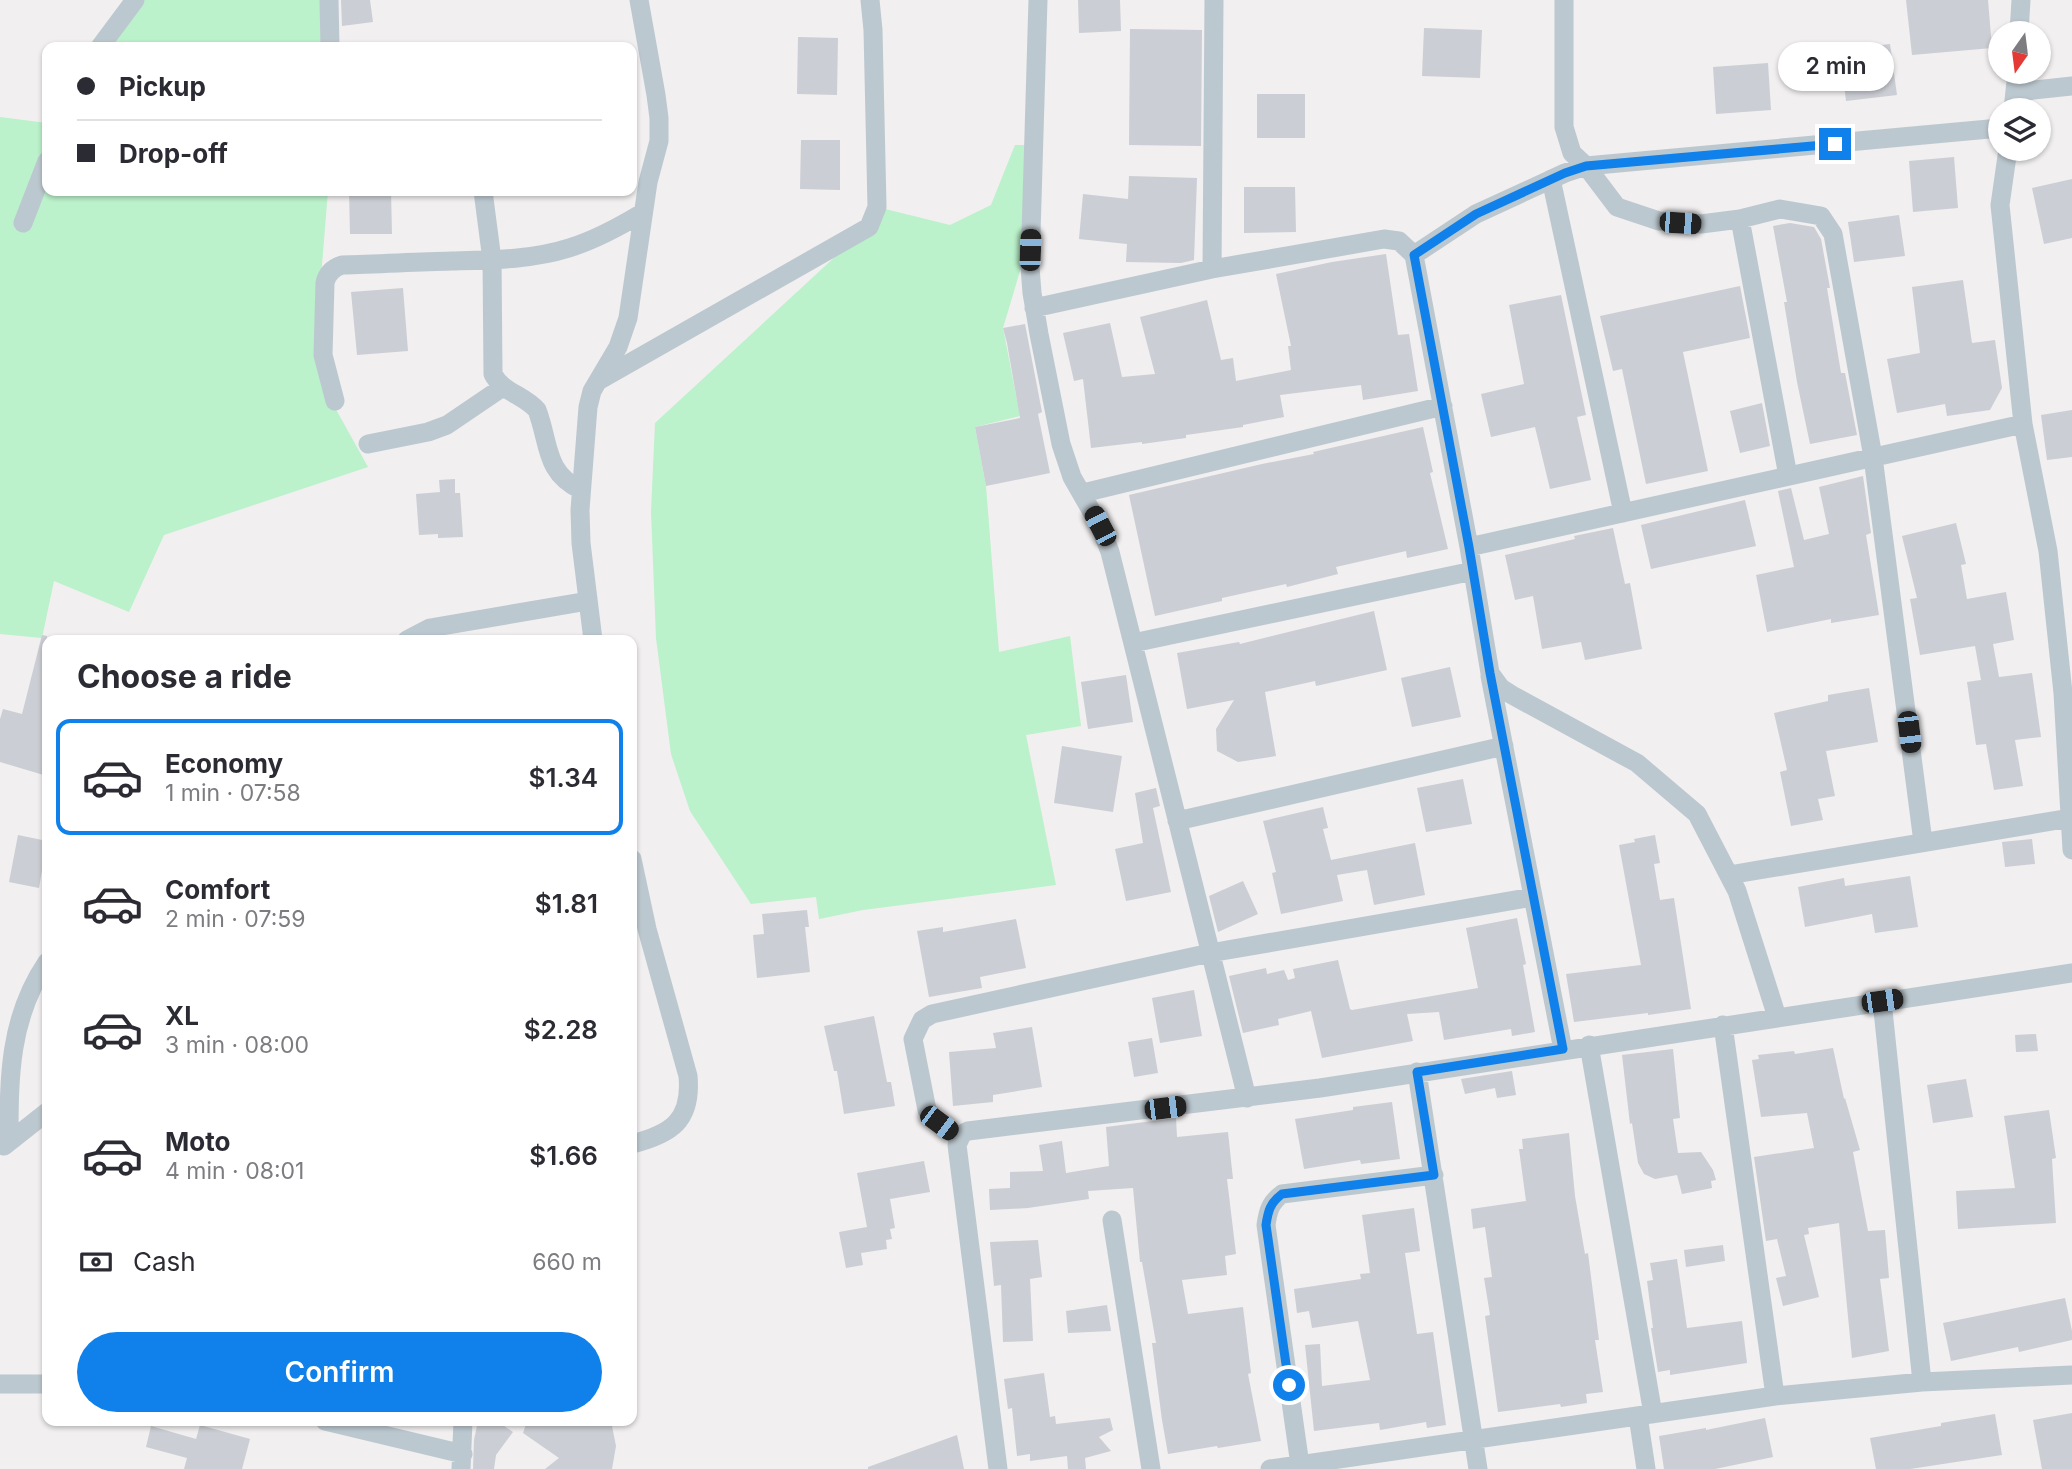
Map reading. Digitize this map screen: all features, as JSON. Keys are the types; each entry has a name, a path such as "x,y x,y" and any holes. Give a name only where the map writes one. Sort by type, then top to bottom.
{"street":[{"path":"104,42 135,0"},
{"path":"329,0 330,42"},
{"path":"592,635 581,543 581,490 588,407 597,381 618,347 628,317 642,213 659,141 659,118 639,0"},
{"path":"597,381 869,227 877,207 870,0"},
{"path":"1038,0 1030,267 1034,309 1061,444 1072,477 1100,526 1110,552 1247,1098"},
{"path":"1212,269 1214,0"},
{"path":"1564,0 1564,127 1572,153 1586,166 1617,206 1659,222 1701,224 1740,219 1780,209 1821,216 1833,234 1873,457 1923,842"},
{"path":"2020,21 2021,0"},
{"path":"2026,98 2072,86"},
{"path":"1414,255 1476,214 1586,166 1988,129"},
{"path":"2006,161 2000,205 2023,424 2048,551 2063,694 2072,850"},
{"path":"23,223 42,174"},
{"path":"1552,179 1623,513"},
{"path":"484,196 492,260 493,374 503,387 537,410 555,470 571,485 581,490"},
{"path":"335,401 324,355 325,283 330,271 335,267 512,259 567,249 616,229 642,213"},
{"path":"1740,219 1788,476"},
{"path":"1034,309 1212,269 1384,239 1399,241 1414,255 1490,673 1563,1049"},
{"path":"368,444 428,432 447,425 503,387"},
{"path":"1083,493 1443,406"},
{"path":"1469,547 2023,424"},
{"path":"1133,643 1472,571"},
{"path":"417,635 430,628 588,601"},
{"path":"1490,673 1501,688 1512,695 1637,762 1697,814 1737,891 1777,1017"},
{"path":"1177,821 1504,746"},
{"path":"1729,875 2070,818"},
{"path":"637,882 690,1091 683,1112 670,1130 637,1143"},
{"path":"959,1138 933,1118 928,1110 913,1039 922,1020 932,1014 1210,953 1533,897"},
{"path":"4,1145 13,1043 20,1016 42,970"},
{"path":"998,1469 959,1166 957,1145 962,1134 974,1130 1247,1098 2072,972"},
{"path":"1882,1001 1922,1382"},
{"path":"1723,1025 1775,1396"},
{"path":"1589,1045 1645,1415 1646,1469"},
{"path":"1417,1072 1478,1469"},
{"path":"4,1145 42,1116"},
{"path":"1300,1465 1266,1225 1269,1209 1273,1201 1282,1194 1434,1175"},
{"path":"1112,1220 1151,1469"},
{"path":"1270,1469 1775,1396 1922,1382 2072,1375"},
{"path":"0,1384 42,1384"},
{"path":"342,1426 462,1462 463,1426"}],"green space":[{"path":"135,0 330,0 328,42 104,42"},
{"path":"0,117 42,122 42,196 328,196 321,277 323,386 368,467 164,535 129,612 54,581 42,638 0,634"},
{"path":"1015,145 1032,145 1031,234 1003,328 1020,416 975,427 986,486 999,652 1070,636 1081,726 1026,735 1056,885 863,910 819,919 816,897 751,904 690,811 671,754 656,638 651,512 655,423 863,231 877,207 950,225 991,205"}],"building":[{"path":"341,0 370,0 373,22 342,26"},
{"path":"1078,0 1120,0 1121,31 1079,33"},
{"path":"1906,0 1988,0 1988,48 1912,55"},
{"path":"1424,28 1482,30 1480,78 1422,76"},
{"path":"1130,29 1202,30 1201,146 1129,145"},
{"path":"798,37 838,38 837,95 797,94"},
{"path":"1890,44 1897,95 1846,101 1840,50"},
{"path":"1768,63 1771,110 1716,114 1713,67"},
{"path":"1257,94 1305,94 1305,138 1257,138"},
{"path":"801,140 840,140 840,190 800,189"},
{"path":"1954,157 1958,208 1913,212 1909,161"},
{"path":"1129,176 1197,178 1194,260 1181,263 1126,262 1127,244 1079,239 1083,194 1128,199"},
{"path":"2072,179 2072,238 2044,244 2032,188"},
{"path":"1244,187 1295,187 1296,232 1244,233"},
{"path":"349,196 391,196 392,234 350,234"},
{"path":"1899,215 1905,256 1854,262 1848,222"},
{"path":"1790,223 1814,227 1821,239 1841,373 1845,373 1857,435 1810,444 1797,382 1784,302 1787,302 1773,226"},
{"path":"1386,254 1398,335 1409,334 1418,391 1363,400 1361,385 1280,395 1284,417 1243,427 1186,435 1186,438 1091,448 1083,379 1074,381 1063,333 1110,323 1122,377 1155,374 1140,317 1207,300 1221,360 1233,358 1236,381 1291,370 1288,346 1291,346 1276,274"},
{"path":"1963,280 1972,343 1995,340 2002,388 1990,410 1947,416 1945,404 1897,413 1887,359 1920,353 1912,287"},
{"path":"1740,286 1750,338 1683,352 1708,471 1646,484 1622,369 1613,371 1600,316"},
{"path":"403,288 408,351 357,355 351,292"},
{"path":"1561,295 1586,415 1577,417 1591,480 1550,489 1535,427 1491,437 1481,394 1524,384 1509,305"},
{"path":"1025,324 1042,412 1038,414 1050,473 986,486 975,427 1020,418 1003,328"},
{"path":"1762,403 1770,446 1740,453 1730,411"},
{"path":"2072,410 2072,457 2047,460 2041,415"},
{"path":"1423,427 1433,472 1430,473 1448,549 1407,558 1406,551 1336,567 1338,574 1287,587 1286,584 1222,598 1222,601 1155,616 1129,495"},
{"path":"1863,476 1871,533 1866,535 1879,615 1831,623 1831,619 1767,632 1756,575 1794,567 1778,491 1791,488 1804,540 1829,534 1819,487"},
{"path":"455,479 455,493 460,493 463,537 438,538 438,534 419,535 416,494 440,492 439,480"},
{"path":"1745,500 1756,546 1651,569 1641,525"},
{"path":"1956,523 1966,564 1961,565 1967,599 2006,592 2014,640 1993,644 1999,677 2032,673 2041,737 2015,740 2023,786 1994,790 1986,744 1976,745 1967,682 1981,680 1975,646 1920,655 1910,599 1917,598 1902,536"},
{"path":"1613,528 1625,584 1630,583 1642,649 1585,660 1581,642 1542,649 1533,596 1515,600 1505,555"},
{"path":"1374,611 1387,670 1316,686 1315,681 1265,692 1276,756 1238,762 1217,751 1216,729 1234,700 1187,709 1177,653 1239,642 1240,644"},
{"path":"42,635 42,775 0,762 0,719 3,709 22,714"},
{"path":"1450,667 1461,717 1412,727 1401,678"},
{"path":"1126,675 1133,722 1088,729 1081,682"},
{"path":"1869,688 1878,742 1826,751 1835,796 1818,799 1823,820 1791,826 1780,772 1787,770 1774,713 1828,701 1828,695"},
{"path":"1062,746 1122,756 1113,812 1054,803"},
{"path":"1463,779 1472,824 1426,832 1417,788"},
{"path":"1156,788 1160,806 1153,808 1171,892 1126,901 1115,849 1143,843 1135,793"},
{"path":"1323,807 1328,828 1323,829 1331,860 1415,843 1425,895 1374,905 1367,870 1337,875 1343,901 1281,914 1272,873 1276,872 1263,821"},
{"path":"18,835 42,840 39,888 9,882"},
{"path":"1655,835 1660,863 1654,864 1660,900 1674,898 1691,1009 1574,1022 1566,974 1641,965 1619,845"},
{"path":"2032,839 2035,864 2005,867 2002,842"},
{"path":"1910,876 1918,927 1875,933 1872,914 1805,927 1798,887 1844,878 1845,886"},
{"path":"1243,881 1258,914 1218,932 1209,896"},
{"path":"807,910 809,927 805,927 810,972 757,978 753,935 764,934 762,914"},
{"path":"1517,918 1535,1032 1512,1036 1511,1029 1444,1040 1439,1012 1407,1014 1413,1041 1322,1058 1311,1011 1278,1019 1279,1025 1243,1033 1229,976 1266,968 1267,974 1284,970 1288,980 1295,978 1293,969 1338,960 1352,1010 1478,988 1466,928"},
{"path":"1016,919 1026,968 980,977 982,988 929,997 917,931 943,927 943,932"},
{"path":"1194,990 1202,1036 1160,1043 1152,998"},
{"path":"874,1016 887,1082 891,1082 895,1106 844,1114 837,1071 834,1071 824,1026"},
{"path":"1032,1027 1042,1087 993,1095 993,1102 953,1106 949,1052 996,1048 993,1033"},
{"path":"2036,1034 2038,1051 2016,1052 2015,1035"},
{"path":"1152,1038 1158,1073 1134,1077 1128,1042"},
{"path":"1833,1048 1844,1099 1860,1150 1853,1152 1868,1231 1885,1230 1889,1278 1880,1279 1889,1351 1852,1358 1839,1223 1808,1228 1809,1234 1804,1235 1819,1297 1783,1306 1776,1278 1786,1276 1777,1239 1766,1241 1754,1157 1814,1148 1807,1113 1761,1117 1752,1060 1759,1059 1758,1055 1794,1051 1795,1054"},
{"path":"1673,1049 1680,1118 1673,1119 1678,1153 1701,1152 1716,1180 1711,1181 1712,1188 1682,1194 1677,1175 1655,1179 1644,1174 1638,1163 1632,1123 1630,1124 1622,1055"},
{"path":"1512,1071 1516,1095 1497,1098 1495,1088 1465,1094 1461,1079"},
{"path":"1966,1079 1973,1117 1933,1123 1927,1085"},
{"path":"1392,1102 1400,1159 1361,1164 1360,1160 1304,1169 1295,1119"},
{"path":"2049,1110 2056,1158 2052,1159 2056,1223 1958,1229 1956,1191 2015,1188 2004,1116"},
{"path":"1176,1118 1177,1137 1228,1132 1233,1179 1227,1179 1236,1254 1225,1256 1227,1275 1182,1280 1188,1314 1243,1307 1251,1373 1248,1374 1261,1441 1168,1454 1152,1343 1156,1343 1140,1262 1133,1188 1088,1191 1089,1199 1028,1208 990,1210 989,1189 1010,1188 1010,1172 1043,1171 1039,1145 1062,1141 1066,1173 1109,1166 1106,1127"},
{"path":"1569,1133 1575,1196 1585,1254 1588,1253 1599,1340 1595,1340 1603,1392 1586,1394 1587,1403 1498,1412 1485,1316 1490,1315 1484,1278 1492,1277 1485,1227 1473,1229 1471,1209 1526,1201 1519,1149 1523,1149 1522,1139"},
{"path":"924,1161 930,1192 890,1199 895,1228 890,1229 892,1239 886,1240 887,1249 861,1253 863,1265 846,1268 839,1232 867,1227 857,1173"},
{"path":"1414,1208 1420,1251 1405,1253 1410,1287 1417,1334 1433,1332 1446,1425 1427,1428 1426,1422 1380,1430 1379,1423 1314,1431 1305,1345 1320,1344 1322,1386 1370,1380 1358,1321 1312,1328 1309,1311 1297,1313 1294,1289 1361,1279 1360,1274 1370,1273 1362,1215"},
{"path":"1038,1240 1042,1277 1030,1279 1033,1341 1003,1342 1001,1285 994,1286 990,1242"},
{"path":"1723,1245 1725,1261 1686,1267 1684,1250"},
{"path":"1677,1259 1687,1328 1742,1321 1747,1363 1670,1375 1670,1370 1658,1372 1647,1281 1653,1280 1650,1263"},
{"path":"2065,1298 2072,1340 2019,1352 2018,1347 1951,1361 1943,1323"},
{"path":"1107,1305 1111,1331 1068,1333 1066,1311"},
{"path":"1044,1373 1050,1417 1055,1416 1056,1424 1110,1418 1113,1430 1099,1437 1111,1451 1085,1458 1086,1469 1068,1469 1067,1456 1030,1461 1030,1454 1017,1456 1012,1408 1008,1409 1004,1379"},
{"path":"2072,1413 2072,1469 2042,1469 2033,1420"},
{"path":"1995,1414 2002,1455 1910,1469 1876,1469 1870,1438"},
{"path":"1765,1418 1773,1457 1715,1469 1664,1469 1659,1436"},
{"path":"151,1426 196,1439 200,1426 204,1426 250,1439 242,1469 184,1469 187,1458 146,1447"},
{"path":"477,1426 504,1426 513,1432 496,1455 494,1469 473,1469"},
{"path":"525,1426 612,1426 616,1446 612,1469 545,1469 559,1458 523,1433"},
{"path":"957,1435 964,1469 868,1469 868,1467"}],"route":[{"path":"1289,1385 1266,1225 1273,1201 1282,1194 1434,1175 1417,1072 1563,1049 1490,673 1414,255 1476,214 1586,166 1835,144"}]}
